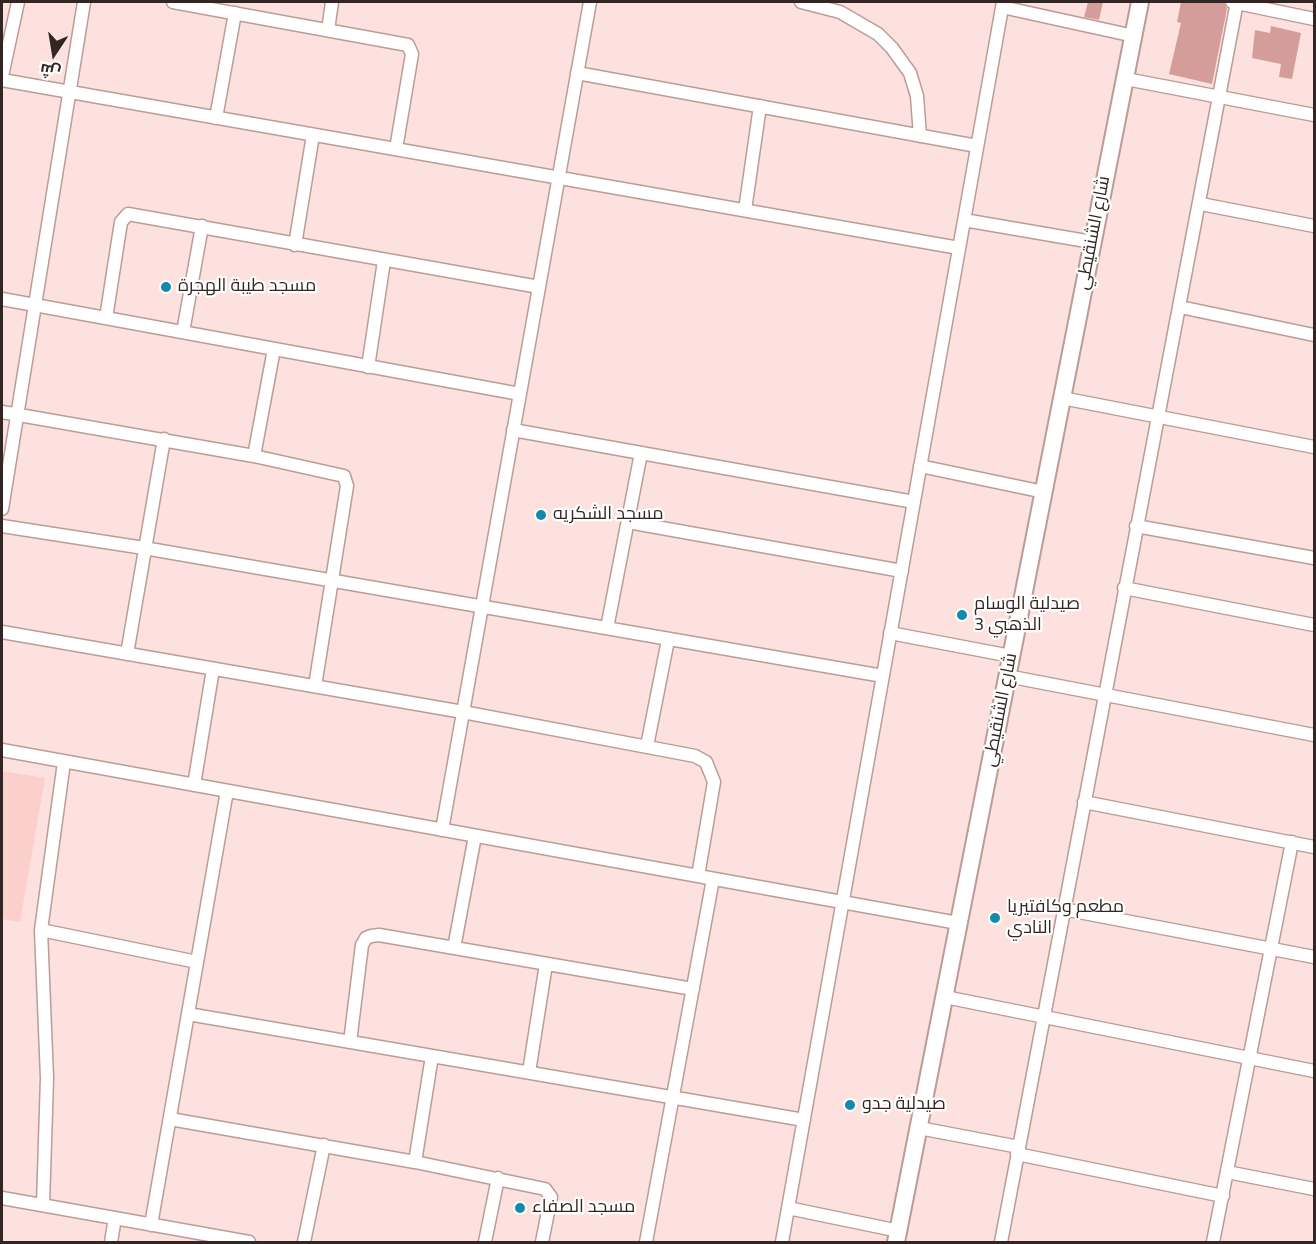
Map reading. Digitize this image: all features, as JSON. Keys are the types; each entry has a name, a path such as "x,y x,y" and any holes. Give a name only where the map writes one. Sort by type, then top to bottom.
{"street":[{"path":"18,2 2,78 216,118 959,248"},
{"path":"2,510 33,304 84,2"},
{"path":"173,2 403,43 411,49 396,149"},
{"path":"328,30 332,2"},
{"path":"442,830 590,2"},
{"path":"801,2 840,12 878,34 892,48 910,73 917,96 920,136"},
{"name":"شارع الشنقيطي","path":"897,1237 1140,2"},
{"path":"1001,1242 1124,588 1200,204 1235,2 1314,19"},
{"path":"782,1242 1002,4 1134,36"},
{"path":"216,118 235,13"},
{"path":"577,73 977,146"},
{"path":"1126,79 1314,115"},
{"path":"745,210 760,106"},
{"path":"295,244 314,135"},
{"path":"1200,204 1314,226"},
{"path":"106,318 123,218 133,214 384,261 539,287"},
{"path":"964,219 1092,243"},
{"path":"183,332 202,226"},
{"path":"368,367 384,261"},
{"path":"2,299 520,394"},
{"path":"1180,307 1314,335"},
{"path":"254,456 274,349"},
{"path":"1062,398 1314,447"},
{"path":"2,412 254,456 344,476 347,486 315,687"},
{"path":"513,430 914,502"},
{"path":"127,654 164,440"},
{"path":"607,628 641,453"},
{"path":"920,466 1044,492"},
{"path":"628,522 902,571"},
{"path":"2,526 332,580 883,676"},
{"path":"1136,526 1314,558"},
{"path":"1124,588 1314,625"},
{"path":"2,632 463,712 694,756 706,762 714,782 698,876"},
{"path":"890,633 1011,656"},
{"path":"647,746 668,640"},
{"path":"194,785 213,669"},
{"path":"1007,676 1314,735"},
{"path":"2,750 958,923"},
{"path":"43,1205 47,1078 41,930 64,762"},
{"path":"151,1225 227,791"},
{"path":"1084,802 1314,847"},
{"path":"454,948 475,836"},
{"path":"1213,1242 1292,842"},
{"path":"646,1242 714,879"},
{"path":"1064,909 1314,957"},
{"path":"41,930 197,962"},
{"path":"350,1042 363,945 366,938 379,935 693,989"},
{"path":"529,1072 546,964"},
{"path":"945,997 1314,1071"},
{"path":"188,1014 804,1120"},
{"path":"415,1162 432,1056"},
{"path":"170,1119 415,1162 498,1178 549,1191 551,1197 542,1242"},
{"path":"919,1128 1222,1196"},
{"path":"304,1242 324,1145"},
{"path":"1227,1172 1314,1189"},
{"path":"485,1242 498,1178"},
{"path":"2,1197 249,1242"},
{"path":"789,1208 897,1237"},
{"path":"111,1242 115,1218"}],"shaded area":[{"path":"2,771 45,778 20,922 2,919"}],"building":[{"path":"1088,2 1103,2 1099,20 1084,17"},
{"path":"1181,2 1224,2 1227,9 1212,84 1169,74 1181,23 1177,22"},
{"path":"1271,26 1301,33 1292,79 1279,77 1281,64 1252,58 1255,30 1270,33"}],"place":[{"name":"مسجد طيبة الهجرة","path":"166,287"},
{"name":"مسجد الشكريه","path":"541,515"},
{"name":"صيدلية الوسام الذهبي 3","path":"962,615"},
{"name":"مطعم وكافتيريا النادي","path":"995,918"},
{"name":"صيدلية جدو","path":"850,1105"},
{"name":"مسجد الصفاء","path":"520,1208"}]}
